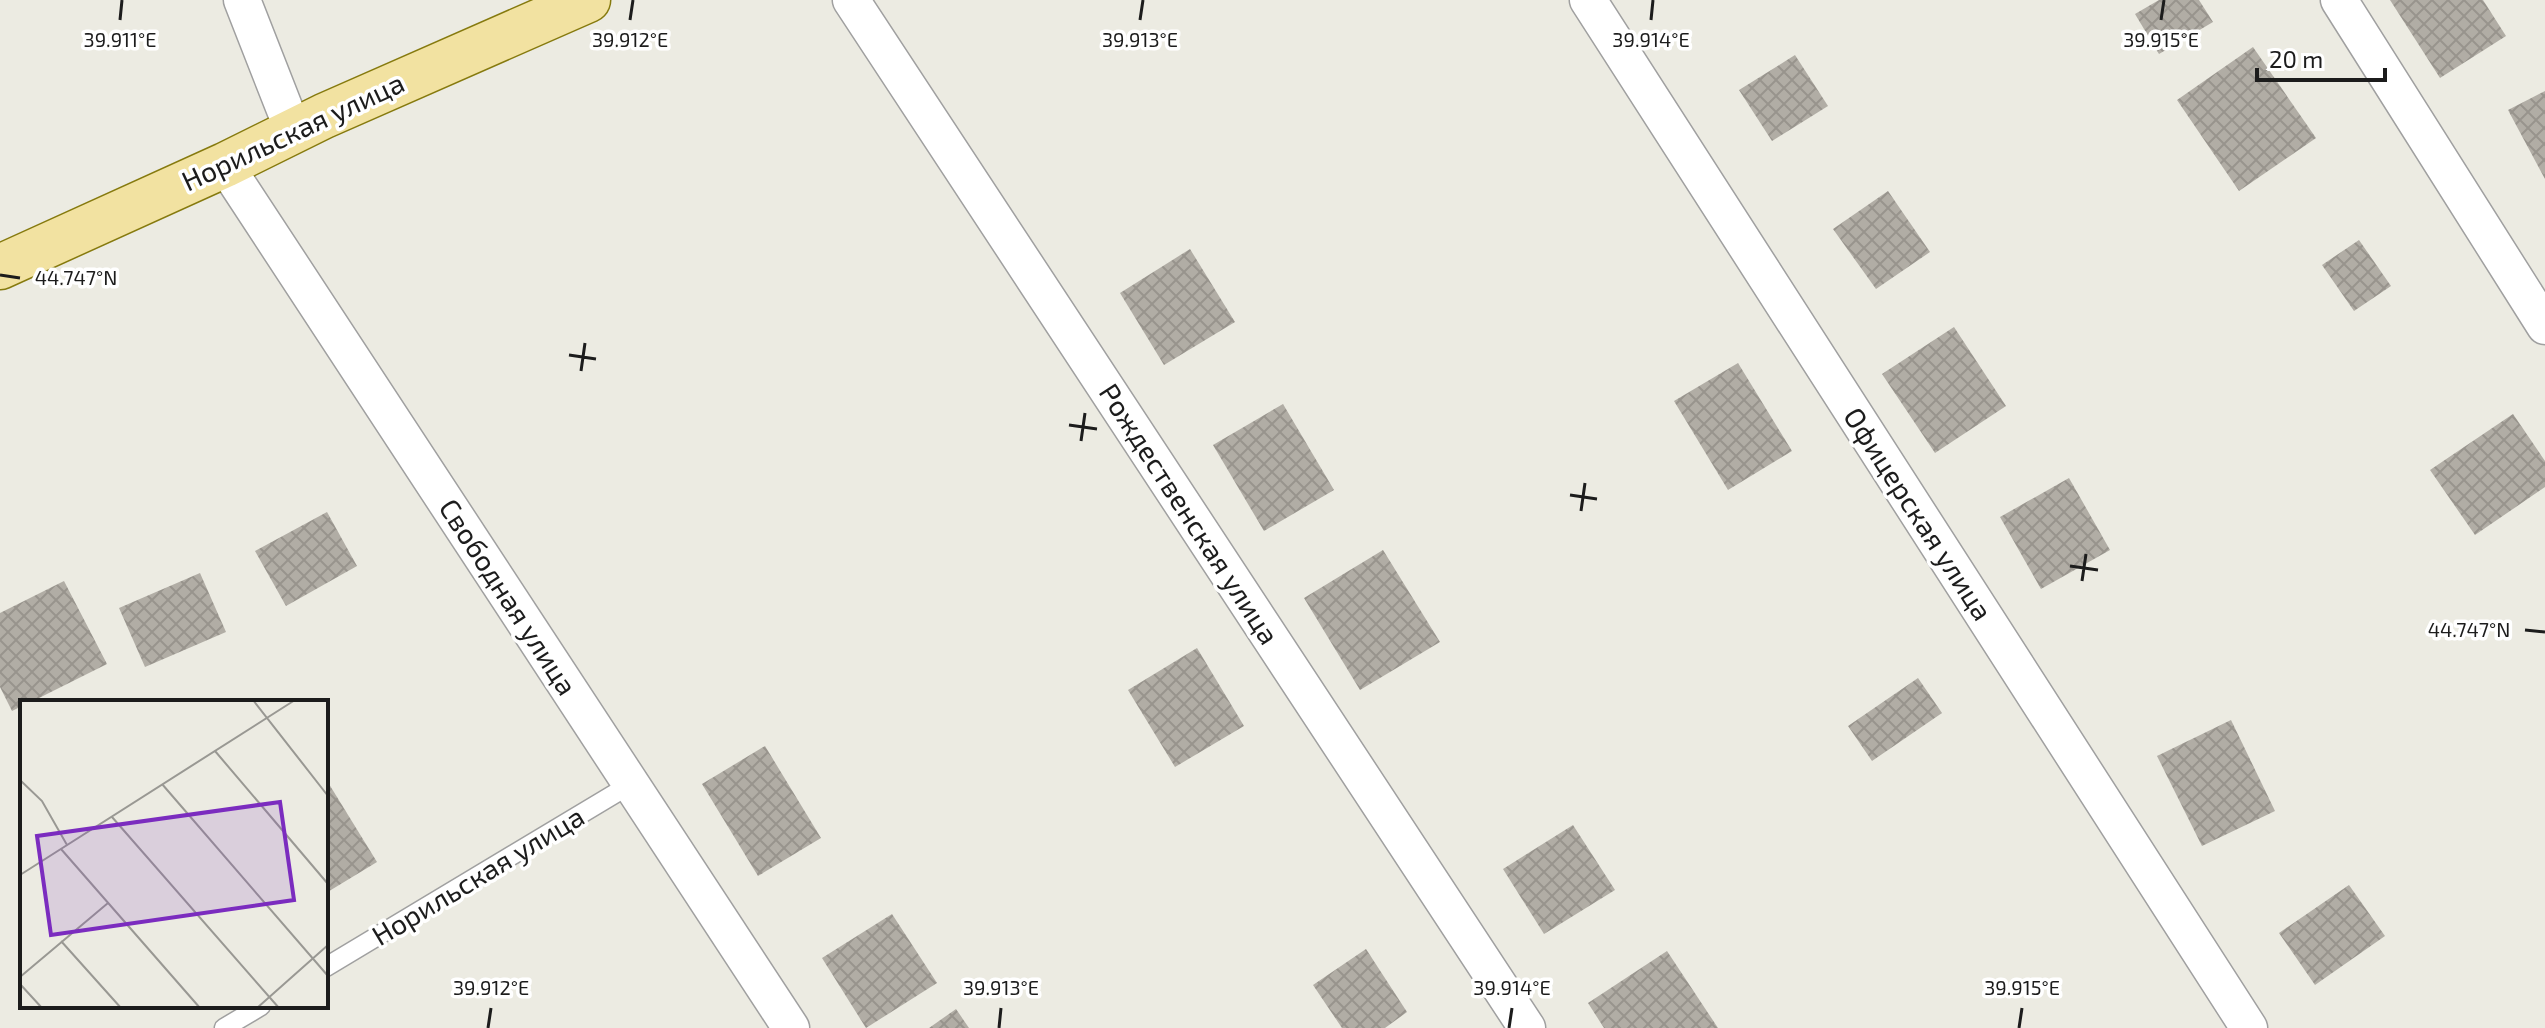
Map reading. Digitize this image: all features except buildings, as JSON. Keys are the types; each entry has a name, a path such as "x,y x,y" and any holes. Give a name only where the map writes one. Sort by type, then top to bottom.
{"main road":[{"name":"Норильская улица","path":"0,267 225,165 293,130 588,0"}],"street":[{"path":"242,0 293,130"},
{"name":"Рождественская улица","path":"851,0 1527,1028"},
{"name":"Офицерская улица","path":"1588,0 2249,1028"},
{"path":"2339,0 2545,326"},
{"name":"Свободная улица","path":"225,165 791,1028"}],"lane":[{"name":"Норильская улица","path":"328,966 631,784"},
{"path":"224,1028 258,1008"}]}
